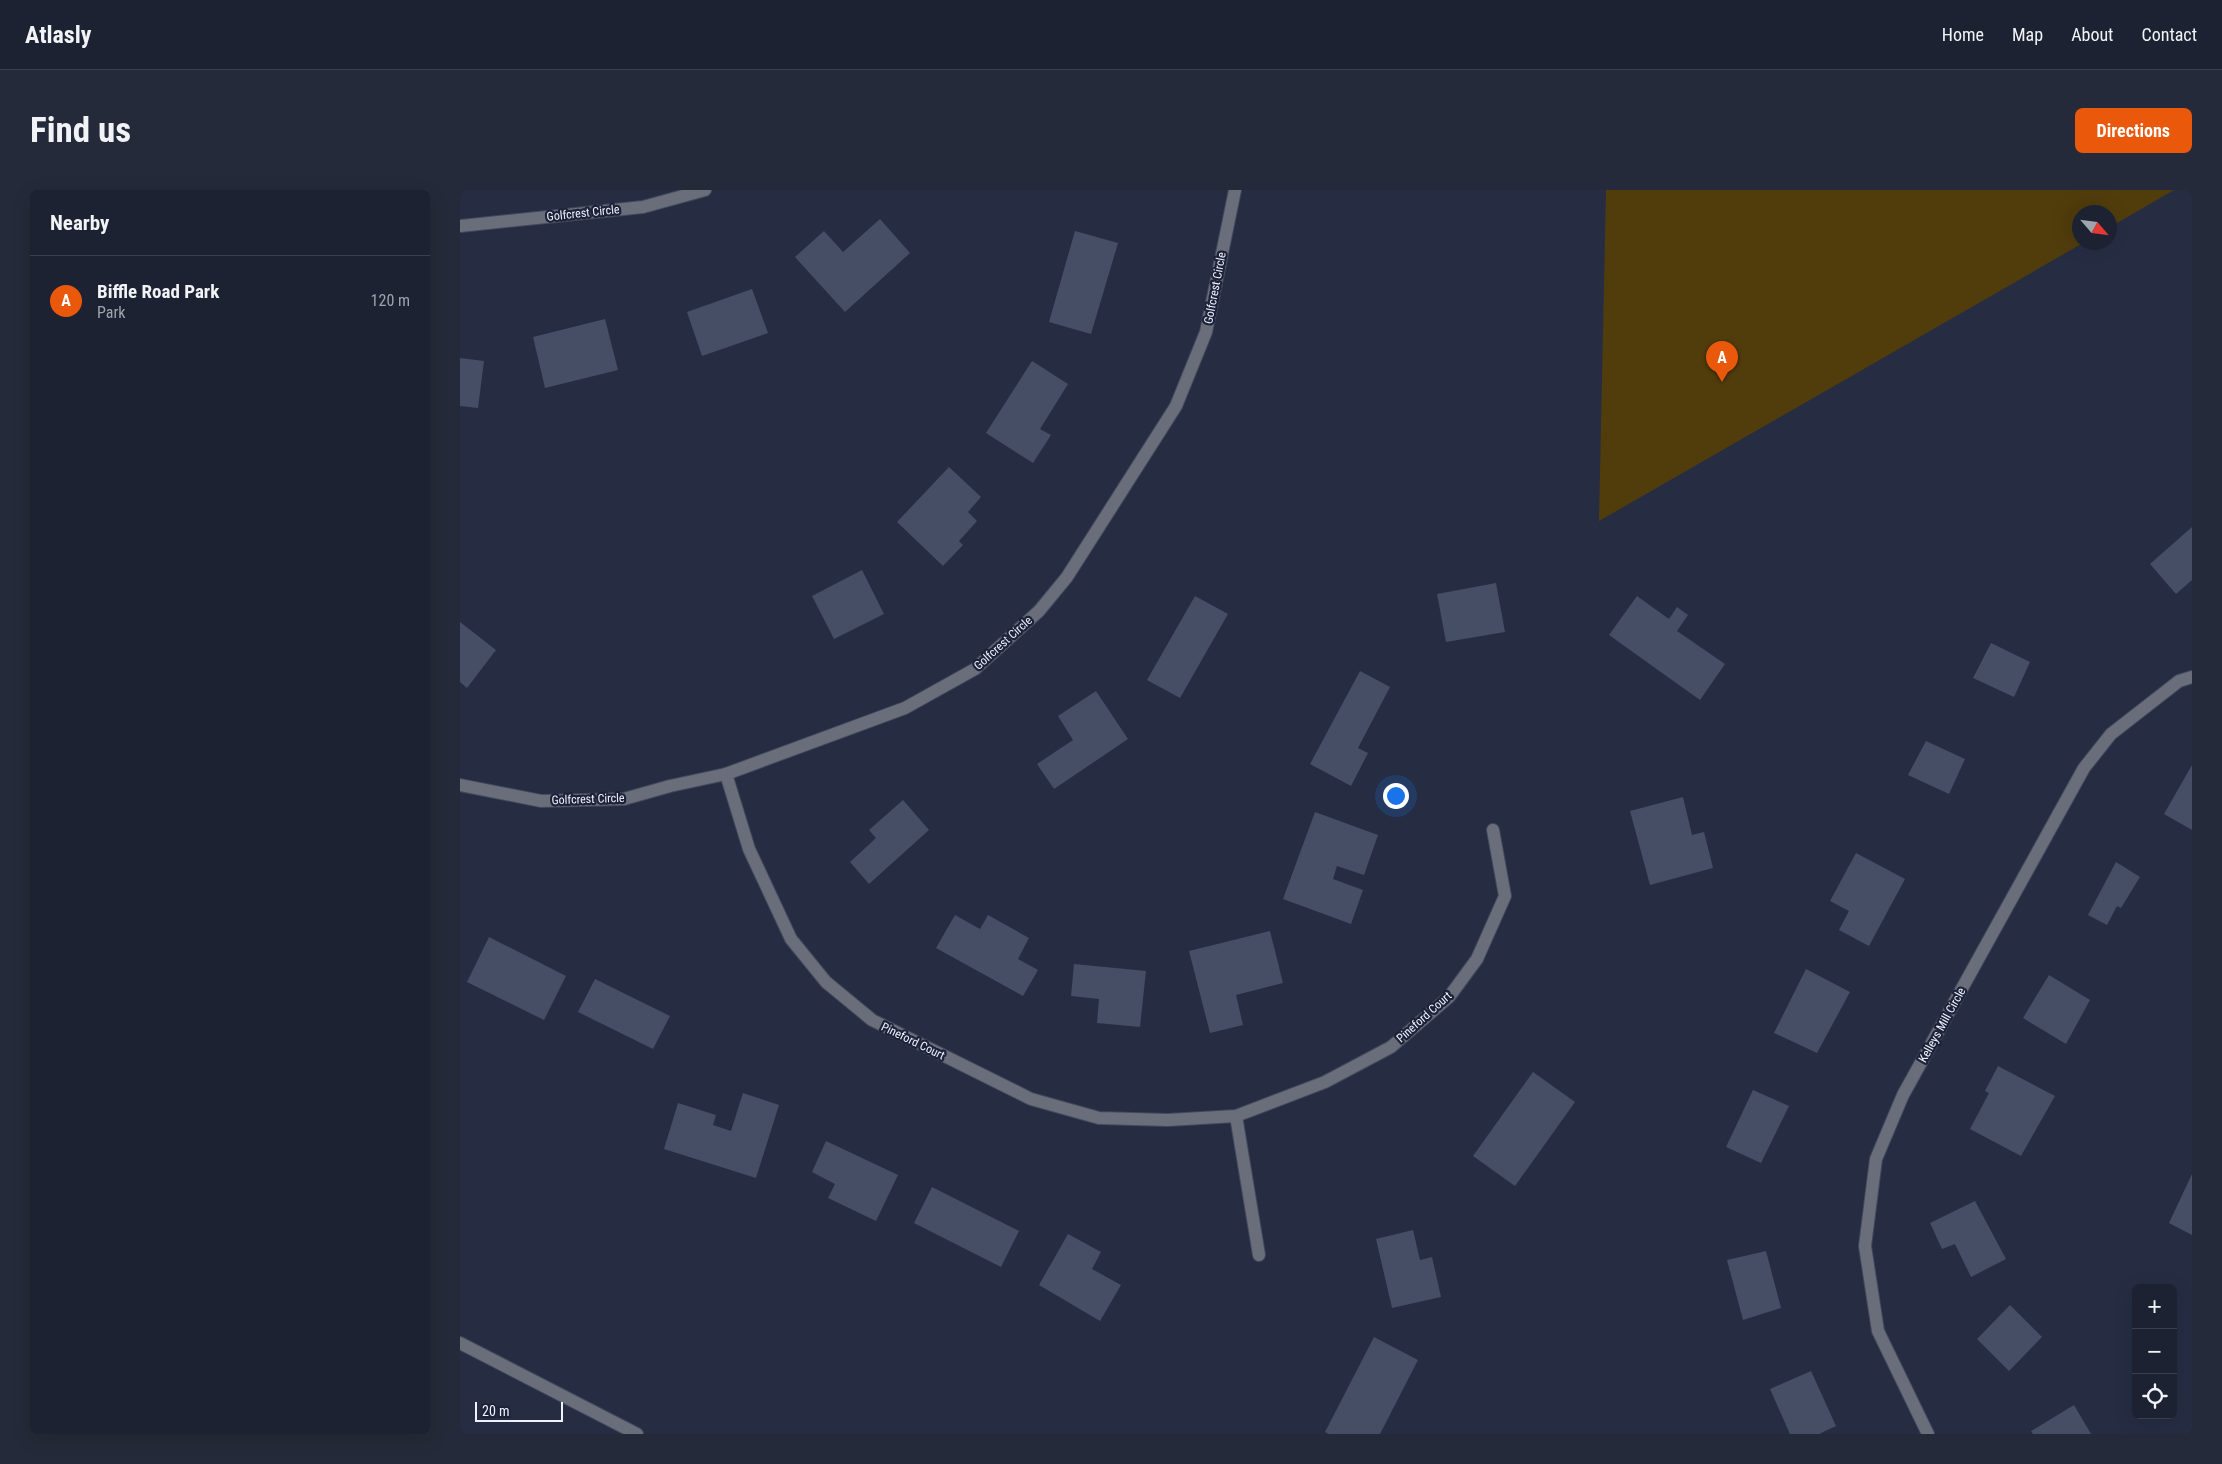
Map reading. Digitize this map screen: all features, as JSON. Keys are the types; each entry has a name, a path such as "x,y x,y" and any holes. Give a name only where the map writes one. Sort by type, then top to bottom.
{"street":[{"name":"Golfcrest Circle","path":"460,226 643,207 705,190"},
{"name":"Golfcrest Circle","path":"460,785 541,801 624,799 670,786 726,774 905,708 975,669 1039,611 1067,577 1176,406 1206,332 1235,190"},
{"name":"Kelleys Mill Circle","path":"1928,1434 1878,1331 1865,1246 1876,1159 1903,1095 2084,768 2111,734 2179,681 2192,677"},
{"name":"Pineford Court","path":"726,774 749,849 791,939 826,982 872,1020 1031,1099 1099,1118 1168,1120 1236,1116 1325,1082 1391,1047 1449,997 1477,959 1505,896 1493,830"},
{"path":"1236,1116 1259,1255"},
{"path":"460,1342 637,1434"}],"shaded area":[{"path":"1606,190 2174,190 2117,223 2117,205 2072,205 2072,249 1599,521"}],"building":[{"path":"880,219 910,253 845,312 795,257 824,231 843,252"},
{"path":"1075,231 1118,243 1091,334 1049,322"},
{"path":"752,289 768,333 702,356 687,312"},
{"path":"605,319 618,370 545,388 533,337"},
{"path":"460,358 484,361 478,408 460,406"},
{"path":"1032,361 1068,384 1040,429 1051,435 1033,463 986,433"},
{"path":"949,467 981,497 968,512 977,521 959,541 963,545 943,566 897,522"},
{"path":"2192,527 2192,580 2176,594 2150,564"},
{"path":"862,570 884,614 834,639 812,596"},
{"path":"1496,583 1505,632 1446,642 1437,594"},
{"path":"1195,596 1228,614 1180,698 1147,680"},
{"path":"1637,596 1669,619 1677,607 1688,615 1677,631 1725,664 1700,700 1609,635"},
{"path":"460,622 496,650 467,688 460,682"},
{"path":"1991,643 2030,662 2014,697 1973,678"},
{"path":"1360,671 1390,687 1358,748 1368,753 1351,786 1310,764"},
{"path":"1096,691 1128,739 1054,789 1037,764 1073,740 1058,716"},
{"path":"1926,741 1965,759 1949,794 1908,775"},
{"path":"2192,765 2192,830 2164,814"},
{"path":"1683,797 1692,835 1704,832 1713,868 1650,885 1630,811"},
{"path":"903,800 929,830 869,884 850,862 876,838 869,830"},
{"path":"1315,812 1378,835 1364,875 1337,866 1333,879 1363,890 1351,924 1283,899"},
{"path":"1856,853 1905,879 1869,946 1839,930 1849,911 1830,901"},
{"path":"2116,862 2140,877 2121,908 2117,906 2107,925 2088,915"},
{"path":"955,915 980,929 988,915 1029,938 1018,959 1038,970 1023,996 936,948"},
{"path":"1270,931 1283,983 1236,995 1243,1025 1210,1033 1189,951"},
{"path":"489,937 566,976 544,1020 467,982"},
{"path":"1074,964 1146,971 1140,1027 1097,1023 1099,999 1071,996"},
{"path":"1806,969 1850,992 1817,1053 1774,1033"},
{"path":"2049,975 2090,1000 2066,1044 2023,1018"},
{"path":"595,979 670,1016 653,1049 578,1012"},
{"path":"1998,1066 2055,1096 2021,1156 1970,1129 1989,1093 1985,1091"},
{"path":"1533,1072 1575,1102 1515,1186 1473,1156"},
{"path":"1753,1090 1789,1106 1761,1163 1726,1147"},
{"path":"743,1093 779,1105 756,1178 664,1149 678,1103 716,1115 713,1125 731,1131"},
{"path":"826,1141 898,1175 876,1221 828,1198 835,1184 812,1172"},
{"path":"2192,1174 2192,1235 2169,1223"},
{"path":"932,1187 1019,1231 1001,1267 914,1223"},
{"path":"1975,1201 2006,1259 1971,1277 1955,1244 1942,1249 1930,1223"},
{"path":"1413,1230 1420,1260 1432,1257 1441,1297 1392,1308 1376,1239"},
{"path":"1068,1234 1101,1252 1092,1269 1121,1285 1100,1321 1039,1285"},
{"path":"1766,1251 1781,1308 1743,1320 1727,1260"},
{"path":"2010,1305 2042,1337 2009,1371 1977,1339"},
{"path":"1374,1337 1418,1360 1380,1434 1329,1434 1325,1432"},
{"path":"1811,1371 1836,1426 1819,1434 1790,1434 1770,1389"},
{"path":"2074,1405 2091,1434 2033,1434 2031,1431"}],"place":[{"name":"Biffle Road Park","path":"1722,382"}]}
